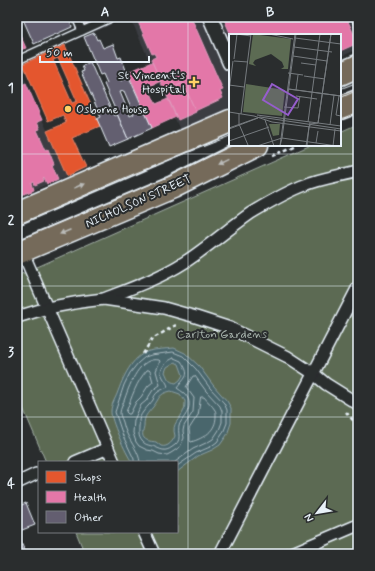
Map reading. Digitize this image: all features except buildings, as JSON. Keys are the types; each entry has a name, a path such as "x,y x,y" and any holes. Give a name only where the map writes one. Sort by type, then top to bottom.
{"main road":[{"path":"341,74 358,66"},
{"path":"341,108 358,101"},
{"path":"17,213 229,121"},
{"name":"NICHOLSON STREET","path":"22,257 255,146"}],"street":[{"path":"210,17 229,61"},
{"path":"17,317 47,308 104,299 162,276 200,251 251,214 280,197 305,184 331,177 355,173"},
{"path":"22,257 47,308 114,461"},
{"path":"220,554 358,287"},
{"path":"104,299 164,308 230,328 288,358 358,404"},
{"path":"77,461 108,448"},
{"path":"17,483 38,476"},
{"path":"290,554 358,525"},
{"path":"144,533 154,554"}],"lane":[{"path":"76,17 82,31"},
{"path":"20,58 113,17"},
{"path":"355,17 358,24"}],"path":[{"path":"143,354 152,339 191,316"}],"shaded area":[{"path":"81,17 128,17 89,34"},
{"name":"St Vincent's Hospital","path":"130,17 358,17 358,49 341,57 341,34 229,34 229,107 180,130"},
{"path":"17,61 67,176 17,197"}],"green space":[{"name":"Carlton Gardens","path":"358,124 358,554 85,554 76,533 178,533 178,461 46,461 17,394 17,276 309,146 341,146 341,132"}],"water":[{"path":"174,348 185,353 199,366 231,408 231,423 227,435 220,445 198,456 178,471 178,461 131,461 126,452 111,415 112,404 128,369 137,358 143,354 158,349","holes":["175,362 179,364 183,375 176,383 170,381 165,372 167,367","171,391 180,394 185,401 185,408 175,425 175,436 173,440 166,446 161,446 156,442 148,441 143,436 145,417 164,394"]}],"tram line":[{"path":"341,89 358,82"},
{"path":"341,98 358,90"},
{"path":"17,225 136,173 229,136"},
{"path":"17,241 168,177 231,146"}],"place":[{"name":"St Vincent's Hospital","path":"194,82"},
{"name":"Osborne House","path":"68,109"}]}
